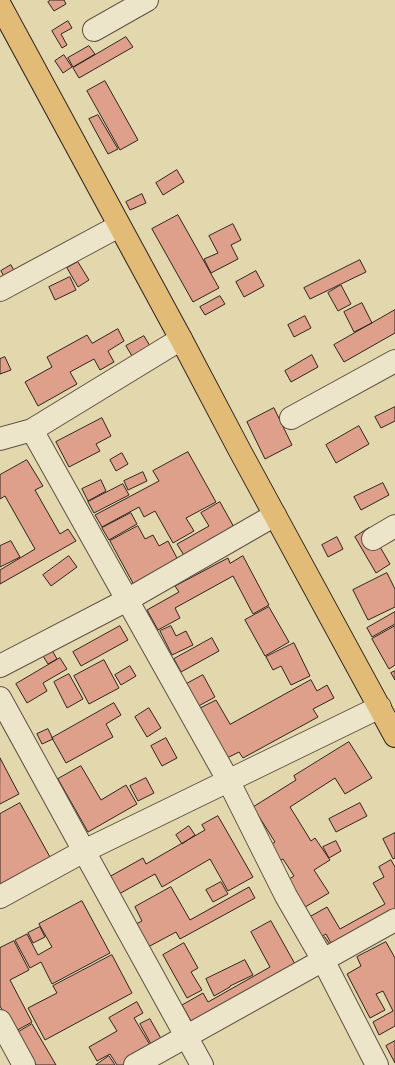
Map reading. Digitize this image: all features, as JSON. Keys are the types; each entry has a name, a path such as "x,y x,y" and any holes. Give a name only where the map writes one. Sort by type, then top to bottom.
{"main road":[{"path":"0,5 395,736"}],"street":[{"path":"94,30 147,0"},
{"path":"0,290 119,226"},
{"path":"0,439 32,430 181,339"},
{"path":"291,418 395,360"},
{"path":"32,430 228,780 286,896 323,960 377,1065"},
{"path":"0,666 127,600 275,515"},
{"path":"373,539 395,526"},
{"path":"0,698 202,1065"},
{"path":"0,897 84,851 380,707"},
{"path":"135,1065 395,920"},
{"path":"0,1021 24,1065"}],"building":[{"path":"51,0 64,0 66,4 54,11 48,2"},
{"path":"68,21 72,28 61,34 67,45 62,48 52,31"},
{"path":"126,37 133,47 79,78 73,68"},
{"path":"89,46 95,54 73,67 68,58"},
{"path":"64,55 72,67 63,73 55,61"},
{"path":"105,81 138,140 120,150 87,91"},
{"path":"98,115 118,149 108,154 89,119"},
{"path":"177,170 184,182 163,195 156,183"},
{"path":"142,194 146,203 130,210 126,202"},
{"path":"178,215 219,288 193,302 152,229"},
{"path":"233,224 241,240 231,245 238,259 211,273 204,259 218,253 209,236"},
{"path":"360,260 366,272 310,299 304,288"},
{"path":"78,262 89,280 78,287 67,268"},
{"path":"11,265 17,276 7,282 1,271"},
{"path":"256,271 264,286 244,297 236,282"},
{"path":"70,277 76,290 55,300 49,287"},
{"path":"341,285 351,304 338,311 328,293"},
{"path":"220,296 225,304 205,315 200,307"},
{"path":"362,303 372,323 354,332 344,312"},
{"path":"395,310 395,333 344,362 334,345"},
{"path":"305,316 311,328 294,337 288,325"},
{"path":"118,329 124,341 108,351 114,362 100,370 94,359 70,372 77,384 38,406 25,382 52,367 47,357 87,335 92,343"},
{"path":"144,336 150,346 132,356 126,346"},
{"path":"312,355 318,367 291,382 285,371"},
{"path":"5,357 11,370 0,374 0,359"},
{"path":"395,407 395,421 381,428 375,417"},
{"path":"274,408 292,445 265,459 247,422"},
{"path":"102,418 111,436 96,444 100,451 69,467 56,442"},
{"path":"359,426 369,444 336,463 326,445"},
{"path":"188,452 216,502 186,518 194,531 173,543 155,511 144,517 139,507 102,527 95,515 159,481 153,471"},
{"path":"122,453 128,464 116,471 110,460"},
{"path":"27,460 43,486 35,490 60,534 68,529 76,541 0,584 0,570 35,549 5,496 0,499 0,475"},
{"path":"143,472 147,481 128,490 124,481"},
{"path":"101,480 106,491 88,501 82,489"},
{"path":"383,483 389,495 361,510 354,497"},
{"path":"123,484 129,495 94,513 88,502"},
{"path":"220,502 235,529 185,557 177,544 209,526 201,513"},
{"path":"131,513 137,524 109,540 102,528"},
{"path":"138,526 145,539 153,535 159,546 168,541 178,560 134,585 110,541"},
{"path":"369,528 390,564 376,573 355,537"},
{"path":"337,537 343,549 328,557 322,545"},
{"path":"11,541 20,557 0,567 0,546"},
{"path":"69,556 77,567 51,586 43,575"},
{"path":"243,556 269,605 253,614 233,576 175,608 180,618 158,630 147,610 179,592 175,586 228,558 230,563"},
{"path":"387,573 395,589 395,607 368,620 353,590"},
{"path":"269,607 289,642 265,656 245,620"},
{"path":"395,612 395,624 372,637 367,628"},
{"path":"120,626 128,640 81,666 73,652"},
{"path":"171,626 176,636 186,631 193,645 172,655 160,631"},
{"path":"395,626 395,665 389,669 372,639"},
{"path":"212,638 219,651 181,672 174,659"},
{"path":"294,643 310,676 291,685 281,666 273,670 266,657"},
{"path":"52,650 57,659 48,664 43,656"},
{"path":"60,658 67,669 43,683 47,691 27,703 16,684"},
{"path":"104,660 119,688 89,704 74,676"},
{"path":"130,666 136,676 121,685 115,675"},
{"path":"395,671 395,680 391,673"},
{"path":"69,674 83,699 67,708 54,682"},
{"path":"203,675 215,697 193,709 181,687"},
{"path":"311,680 317,691 327,685 334,698 313,709 318,717 243,758 239,752 227,758 200,708 216,700 230,724"},
{"path":"114,703 121,715 106,724 113,737 66,763 52,738"},
{"path":"149,708 161,728 147,737 135,717"},
{"path":"48,729 53,739 42,744 37,734"},
{"path":"166,738 177,758 162,766 151,746"},
{"path":"349,742 372,778 345,794 335,778 290,807 311,841 315,838 330,860 314,870 329,893 300,910 283,883 294,876 283,859 273,864 264,849 275,842 253,807 296,780 294,776"},
{"path":"0,758 19,794 0,804"},
{"path":"81,766 101,800 126,785 137,804 88,832 58,779"},
{"path":"146,778 154,793 138,801 130,786"},
{"path":"20,803 50,857 0,885 0,814"},
{"path":"360,803 367,816 336,832 329,819"},
{"path":"218,816 253,877 228,891 210,859 162,887 155,874 119,894 109,877 143,858 146,864 205,830 202,825"},
{"path":"189,826 195,835 182,844 176,835"},
{"path":"395,833 395,858 393,859 383,839"},
{"path":"336,841 341,851 329,858 323,847"},
{"path":"391,860 395,867 395,918 337,954 326,934 315,940 304,920 327,907 340,929 385,904 373,883 384,877 379,867"},
{"path":"221,882 228,894 213,902 206,890"},
{"path":"171,887 190,920 249,887 255,898 180,939 176,932 148,947 136,924 142,921 135,907"},
{"path":"82,901 110,953 52,984 41,962 30,968 15,940 27,934 38,955 52,947 39,924"},
{"path":"271,921 300,973 196,1030 182,1005 203,993 208,1002 270,967 251,932"},
{"path":"40,927 45,937 33,943 28,933"},
{"path":"325,937 334,950 318,941"},
{"path":"14,941 29,970 10,980 32,1022 14,1032 0,1006 0,948"},
{"path":"386,942 395,958 395,1026 379,1035 373,1022 393,1011 383,991 376,994 385,1010 370,1018 347,974 361,966 357,957"},
{"path":"184,943 198,968 191,972 202,990 187,998 163,955"},
{"path":"112,955 132,993 45,1040 28,1008 57,993 53,986"},
{"path":"245,960 253,975 230,986 214,996 206,979"},
{"path":"137,1002 143,1013 134,1018 156,1055 132,1060 123,1065 117,1065 110,1054 97,1061 89,1047 117,1031 109,1018"},
{"path":"150,1019 167,1049 157,1055 140,1024"},
{"path":"32,1024 56,1065 36,1065 17,1033"},
{"path":"395,1041 395,1063 386,1046"},
{"path":"109,1056 115,1065 96,1065"}]}
